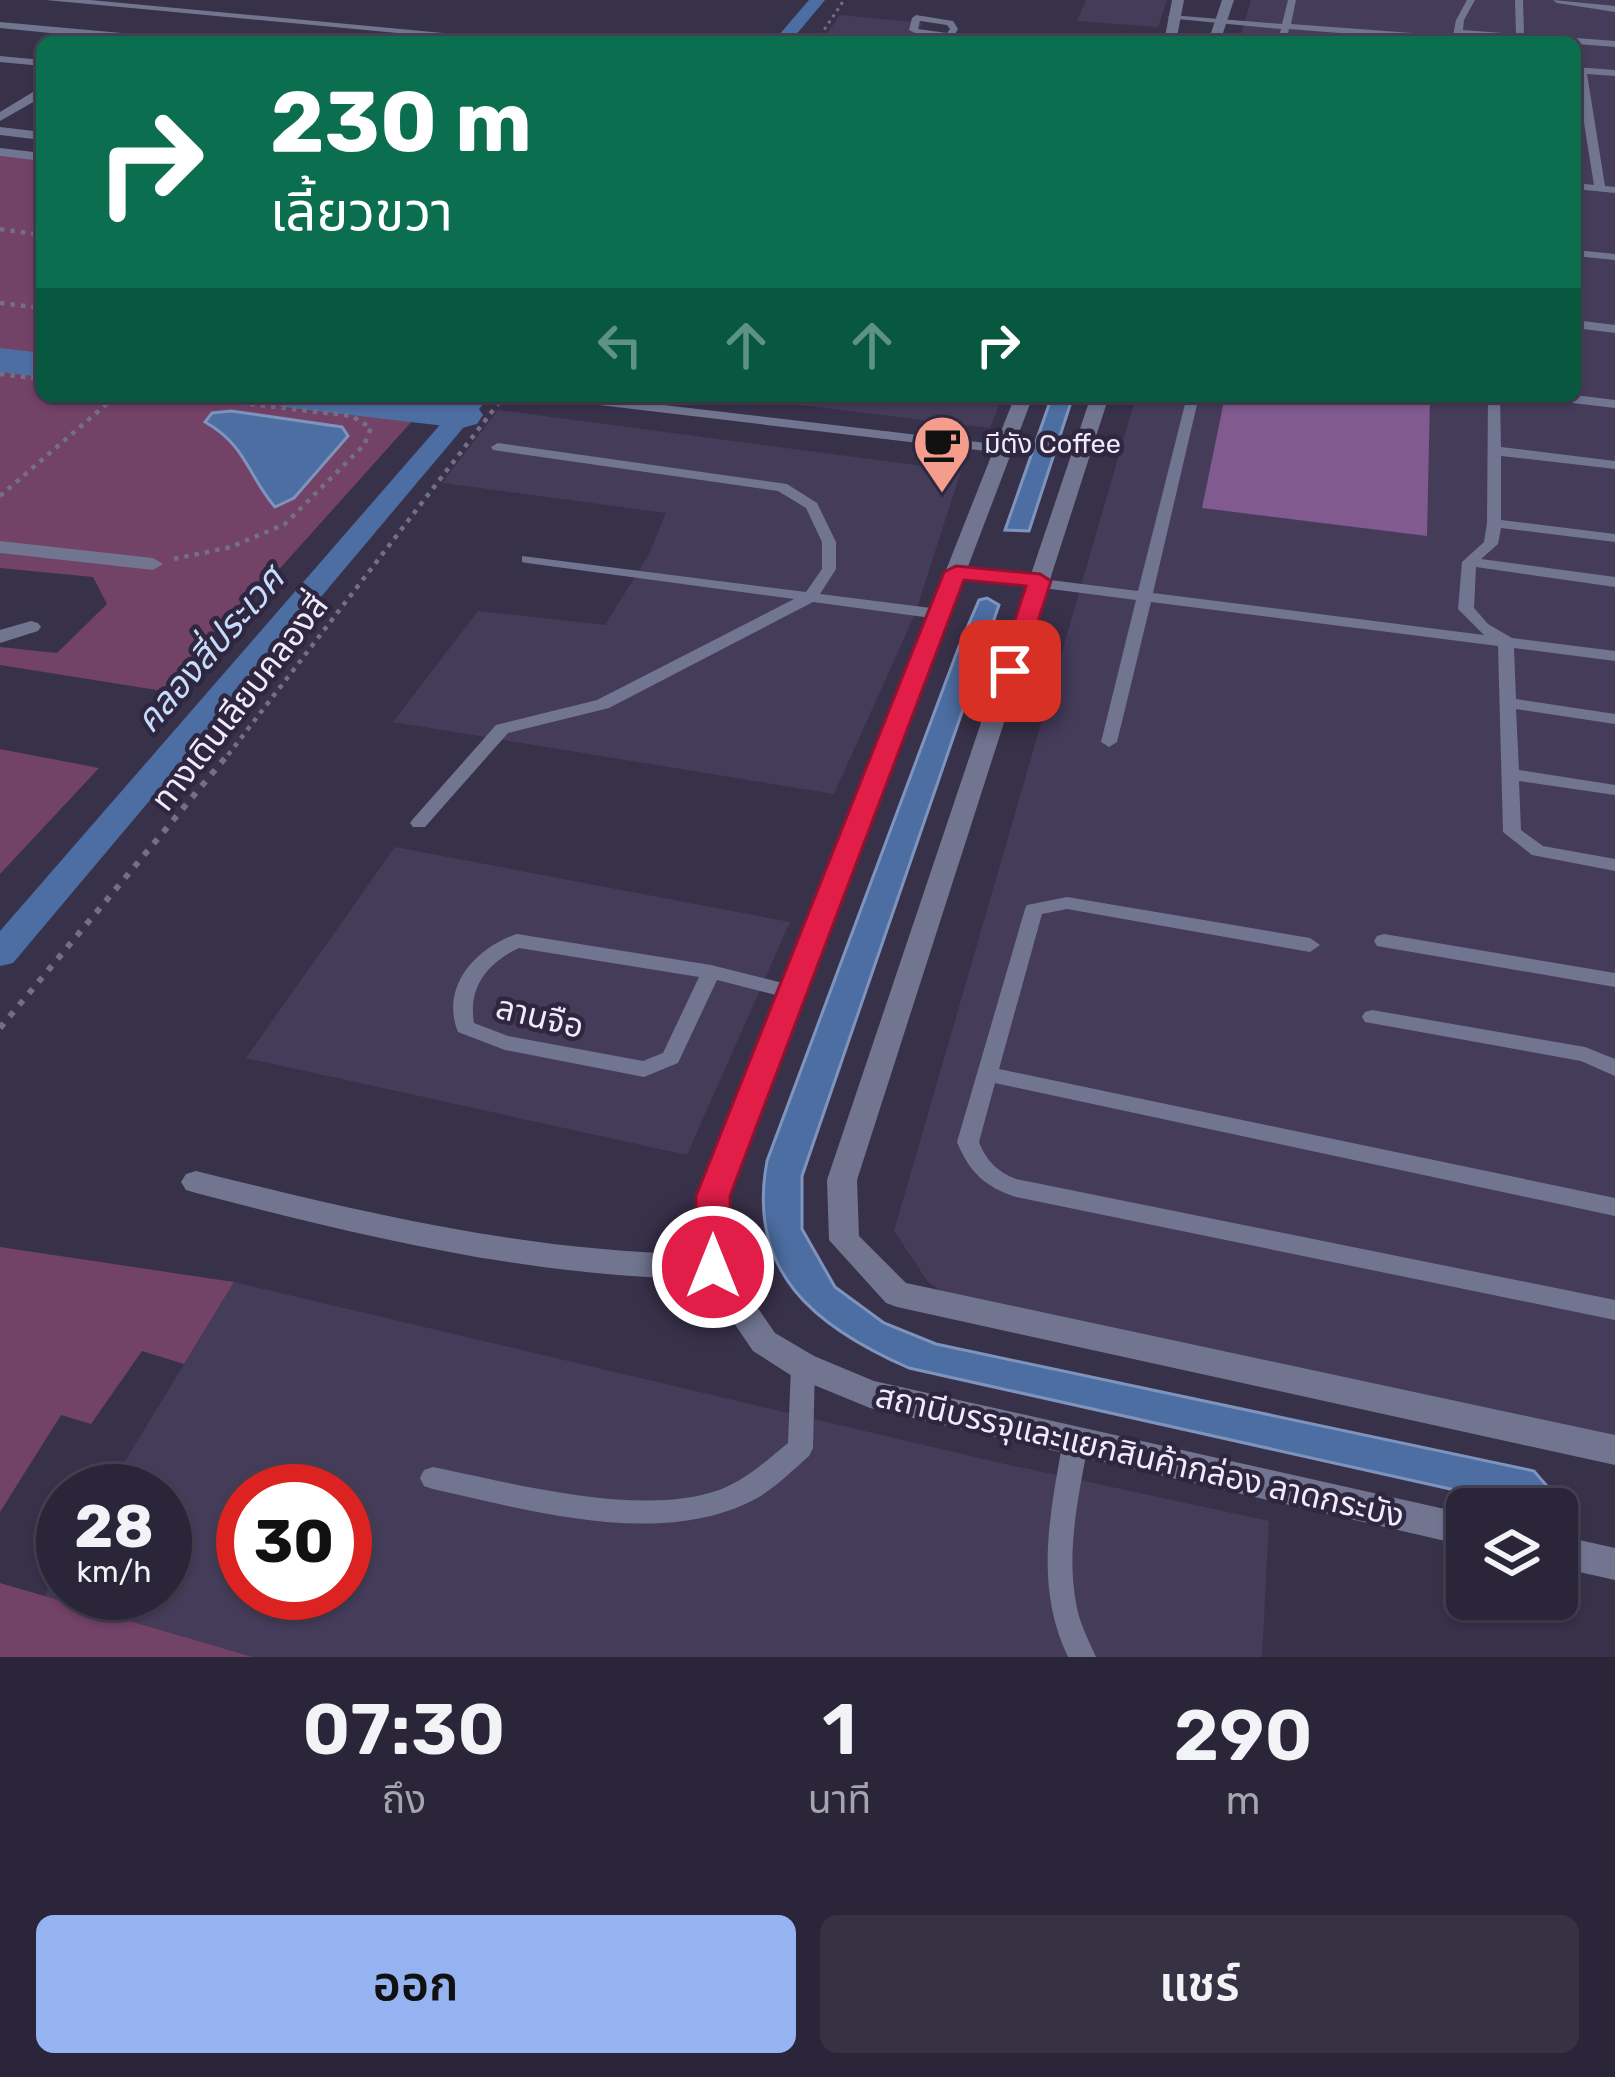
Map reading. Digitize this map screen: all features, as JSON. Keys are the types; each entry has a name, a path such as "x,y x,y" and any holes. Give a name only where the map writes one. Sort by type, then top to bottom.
{"street":[{"path":"52,0 464,36"},
{"path":"1170,36 1178,0"},
{"path":"1216,36 1228,0"},
{"path":"0,25 115,36"},
{"path":"0,91 36,95"},
{"path":"0,117 36,97"},
{"path":"0,131 36,135"},
{"path":"0,152 36,156"},
{"path":"196,1182 503,1252 661,1268 713,1267 713,1196 1022,402"},
{"path":"1098,402 842,1180 844,1240 897,1294 1615,1450"},
{"path":"0,547 153,564"},
{"path":"0,637 32,628"},
{"name":"สถานีบรรจุและแยกสินค้ากล่อง ลาดกระบัง","path":"713,1267 764,1342 803,1366 870,1394 1446,1525"},
{"path":"1578,1556 1615,1564"}],"lane":[{"path":"1284,36 1292,0"},
{"path":"1459,36 1471,0"},
{"path":"1519,0 1520,36"},
{"path":"1557,0 1615,9"},
{"path":"1590,8 1594,42"},
{"path":"1171,18 1429,36"},
{"path":"1581,41 1615,44"},
{"path":"0,59 36,62"},
{"path":"1581,70 1615,73"},
{"path":"1581,86 1600,189"},
{"path":"1581,187 1615,190"},
{"path":"1581,253 1615,256"},
{"path":"1581,325 1615,329"},
{"path":"1581,400 1615,404"},
{"path":"604,402 1003,449"},
{"path":"1109,742 1192,402"},
{"path":"1494,402 1494,523 1491,544 1468,562 1466,610 1482,627 1506,640"},
{"path":"418,823 502,729 603,704 810,597 829,569 830,542 812,506 782,487 498,447"},
{"path":"1496,451 1615,465"},
{"path":"1494,523 1615,538"},
{"path":"526,559 939,614"},
{"path":"1468,562 1615,582"},
{"path":"956,572 1615,656"},
{"path":"1506,640 1508,774 1515,838 1545,853 1615,865"},
{"path":"1507,703 1615,719"},
{"path":"1508,774 1615,790"},
{"path":"1310,945 1067,903 1037,906 1029,915 968,1142 977,1163 1007,1186 1615,1310"},
{"name":"ลานจือ","path":"711,972 670,1058 644,1069 505,1043 465,1027 459,1007 473,971 492,950 518,941 711,972 792,992"},
{"path":"1384,941 1615,980"},
{"path":"1372,1017 1585,1054 1615,1068"},
{"path":"987,1074 1615,1207"},
{"path":"433,1478 552,1502 666,1514 746,1492 800,1448 803,1366"},
{"path":"1076,1440 1057,1572 1072,1640 1082,1657"}],"path":[{"path":"820,36 844,0"},
{"path":"0,230 36,234"},
{"path":"0,303 36,307"},
{"path":"0,374 36,378"},
{"path":"0,496 109,402"},
{"path":"153,564 231,548 285,524 364,445 370,428 352,416 232,402"},
{"name":"ทางเดินเลียบคลองสี่","path":"0,1028 160,840 328,630 499,402"}],"shaded area":[{"path":"1086,0 1167,0 1158,27 1077,21"},
{"path":"1251,0 1615,0 1615,1456 990,1325 928,1282 894,1231 1134,402 1581,402 1581,36 1241,36"},
{"path":"840,15 923,23 915,34 938,36 825,36"},
{"path":"0,156 36,159 36,359 0,355"},
{"path":"0,367 36,371 36,402 306,402 395,412 414,419 169,692 0,665 0,647 57,653 107,604 93,577 0,568","holes":["231,411 342,427 348,436 295,498 275,507 230,436"]},
{"path":"774,402 1001,402 990,428"},
{"path":"498,410 961,471 915,614 834,794 393,722 478,611 605,625 648,556 666,513 442,483"},
{"path":"0,749 99,768 0,874"},
{"path":"395,847 790,922 687,1155 246,1058"},
{"path":"0,1247 234,1282 184,1364 142,1351 91,1424 61,1415 0,1512"},
{"path":"234,1282 996,1462 1269,1521 1262,1657 253,1657 126,1620 192,1620 192,1464 123,1464"},
{"path":"0,1583 36,1594 36,1620 126,1620 253,1657 0,1657"}],"water":[{"path":"1050,402 1071,402 1029,531 1005,530"},
{"path":"231,411 342,427 348,436 294,498 275,507 238,450 205,422 212,413"},
{"path":"987,598 999,605 802,1176 802,1229 835,1287 884,1323 936,1344 1534,1471 1549,1488 1446,1488 909,1368 844,1334 795,1291 767,1234 763,1200 767,1161 979,600"}],"building":[{"path":"1224,402 1430,402 1427,536 1202,508"}],"waterway":[{"name":"คลองสี่ประเวศ","path":"786,36 817,0"},
{"path":"0,360 36,364"},
{"path":"345,402 462,415"},
{"name":"คลองสี่ประเวศ","path":"0,954 473,402"}],"place":[{"name":"มีตัง Coffee","path":"942,495"}],"route":[{"path":"713,1267 713,1196 956,572 1040,581 1010,671"}]}
